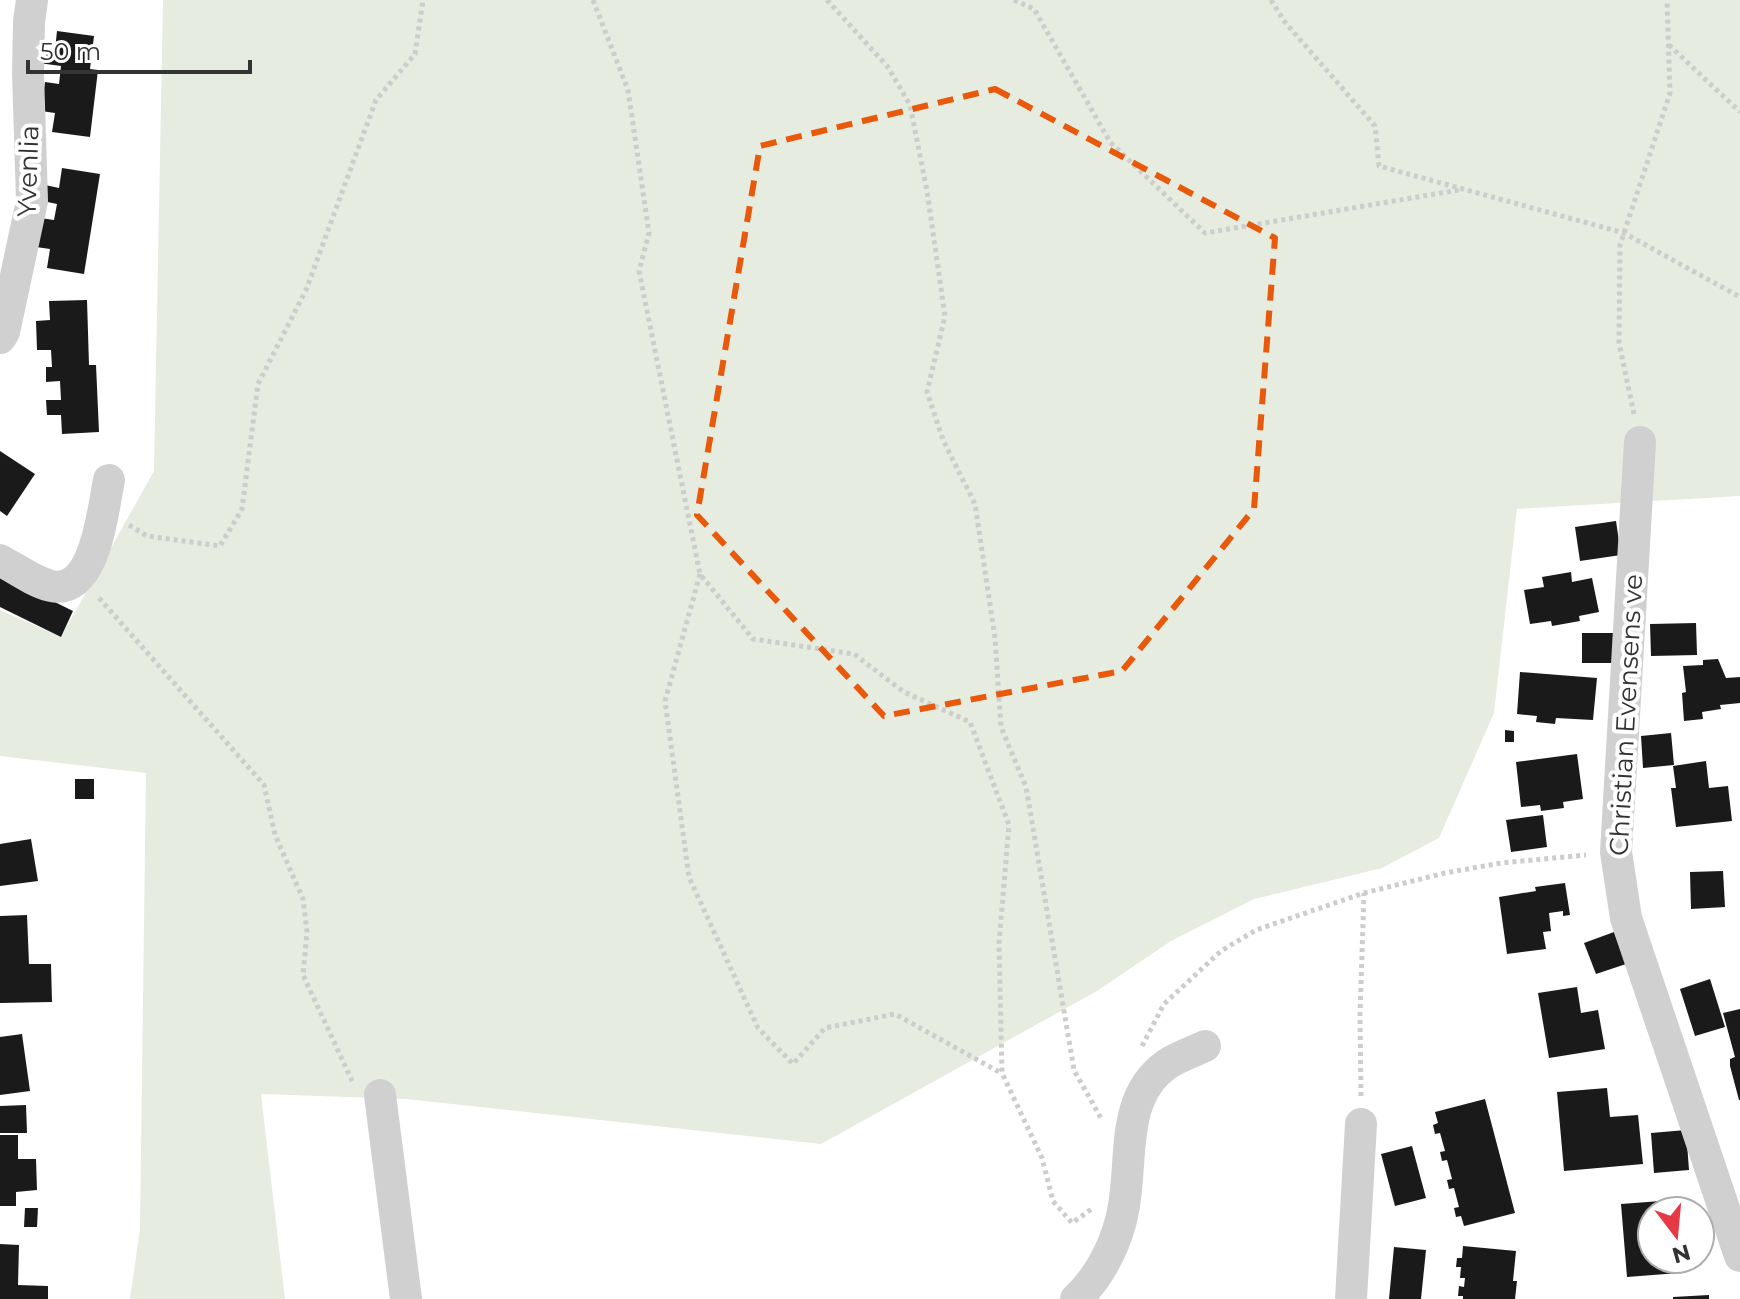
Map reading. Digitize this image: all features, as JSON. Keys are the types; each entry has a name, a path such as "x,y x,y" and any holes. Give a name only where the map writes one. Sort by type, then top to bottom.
{"street":[{"name":"Yvenlia","path":"0,338 4,332 32,201 20,19"},
{"name":"Christian Evensens ve","path":"1640,442 1616,852 1626,918 1740,1256"},
{"path":"0,560 52,586 65,585 80,576 95,549 106,495"},
{"path":"1076,1299 1106,1261 1122,1219 1132,1121 1146,1088 1165,1065 1205,1046"},
{"path":"380,1095 406,1299"},
{"path":"1351,1299 1361,1124"}],"path":[{"path":"106,495 147,536 220,546 242,509 258,384 306,290 376,100 415,54 423,0"},
{"path":"593,0 628,90 649,233 639,271 700,574 665,701 689,877 758,1028 793,1064 825,1028 895,1014 1002,1073"},
{"path":"827,0 888,67 910,105 927,191 945,316 927,392 943,440 975,504 995,638 1001,727 1026,787 1074,1070 1105,1126"},
{"path":"1014,0 1034,9 1110,142 1205,233 1464,189"},
{"path":"1271,0 1284,21 1375,126 1379,166 1624,233 1740,297"},
{"path":"1640,442 1619,343 1620,245 1670,93 1667,0"},
{"path":"1668,44 1740,112"},
{"path":"700,574 753,639 854,654 904,692 970,722 1009,825 999,943 1002,1073 1042,1158 1053,1201 1072,1223 1125,1185"},
{"path":"80,576 264,785 275,835 303,899 307,932 303,975 354,1085 380,1095"},
{"path":"1141,1050 1164,1004 1221,951 1256,930 1364,893 1445,873 1501,863 1616,852"},
{"path":"1361,1124 1360,1015 1364,893"}],"highlighted area":[{"path":"995,89 1275,238 1254,509 1122,671 884,716 697,515 760,146"}],"shaded area":[{"path":"163,0 1740,0 1740,496 1517,509 1494,713 1439,838 1382,868 1254,899 1171,941 1097,991 821,1144 406,1099 261,1094 285,1299 130,1299 140,1229 146,773 0,756 0,610 61,637 154,471"}],"building":[{"path":"57,31 94,36 90,69 98,70 90,137 52,132 55,113 41,111 45,82 59,84 61,66 39,63 41,48 55,50"},
{"path":"62,168 100,174 84,274 47,268 50,249 36,247 40,218 54,220 57,204 43,201 45,185 59,188"},
{"path":"87,300 89,365 96,365 99,432 62,434 61,415 47,415 46,400 61,400 60,381 46,382 46,367 52,367 51,350 37,350 36,321 50,320 49,301"},
{"path":"0,451 35,474 7,516 0,511"},
{"path":"1616,521 1621,555 1580,561 1575,527"},
{"path":"1571,572 1572,582 1592,578 1599,612 1579,616 1580,621 1552,626 1551,621 1530,624 1524,590 1544,587 1542,577"},
{"path":"0,575 73,611 61,637 0,607"},
{"path":"1696,623 1697,655 1651,656 1650,624"},
{"path":"1582,633 1614,633 1614,663 1582,663"},
{"path":"1718,659 1726,678 1740,677 1740,703 1720,705 1721,709 1702,712 1703,719 1684,721 1682,693 1686,692 1683,666 1703,665 1703,660"},
{"path":"1520,672 1597,678 1593,720 1556,718 1555,724 1536,722 1537,716 1517,714"},
{"path":"1505,730 1514,731 1514,742 1505,742"},
{"path":"1671,733 1674,765 1643,768 1641,736"},
{"path":"1577,754 1583,799 1563,802 1564,808 1541,811 1540,805 1521,807 1516,762"},
{"path":"1706,761 1709,788 1728,786 1732,821 1676,827 1671,788 1676,788 1673,766"},
{"path":"75,779 94,779 94,799 75,799"},
{"path":"1543,815 1547,847 1511,852 1506,820"},
{"path":"31,839 38,881 0,886 0,844"},
{"path":"1723,871 1725,907 1691,909 1690,872"},
{"path":"1565,883 1570,915 1563,916 1563,911 1549,913 1551,931 1543,932 1546,949 1507,954 1499,897"},
{"path":"27,915 29,964 51,964 52,1002 0,1003 0,916"},
{"path":"1614,932 1626,964 1596,974 1584,943"},
{"path":"1710,979 1725,1027 1695,1036 1680,989"},
{"path":"1577,987 1581,1013 1598,1010 1605,1049 1549,1058 1538,993"},
{"path":"1740,1009 1739,1100 1730,1066 1730,1059 1735,1057 1723,1013"},
{"path":"22,1034 30,1091 0,1095 0,1037"},
{"path":"1607,1088 1610,1117 1638,1115 1643,1164 1564,1171 1557,1092"},
{"path":"1485,1099 1515,1213 1464,1226 1461,1216 1456,1217 1454,1208 1459,1207 1454,1188 1449,1189 1447,1180 1452,1179 1447,1160 1442,1161 1440,1152 1445,1151 1440,1133 1435,1134 1433,1125 1438,1123 1435,1112"},
{"path":"26,1105 27,1133 0,1133 0,1106"},
{"path":"1686,1130 1689,1170 1654,1173 1651,1133"},
{"path":"0,1135 18,1135 18,1159 36,1159 37,1190 16,1192 16,1206 0,1206"},
{"path":"1412,1146 1426,1198 1395,1206 1381,1154"},
{"path":"1636,1203 1636,1275 1653,1275 1627,1277 1621,1204"},
{"path":"25,1208 38,1208 37,1227 24,1227"},
{"path":"0,1244 19,1245 18,1285 48,1286 48,1299 0,1299"},
{"path":"1463,1246 1516,1251 1515,1299 1463,1299 1463,1296 1458,1296 1459,1286 1464,1287 1465,1278 1460,1278 1461,1267 1456,1267 1457,1258 1462,1258"},
{"path":"1394,1247 1426,1250 1421,1299 1389,1299"},
{"path":"1709,1295 1709,1299 1673,1299 1673,1297"}]}
